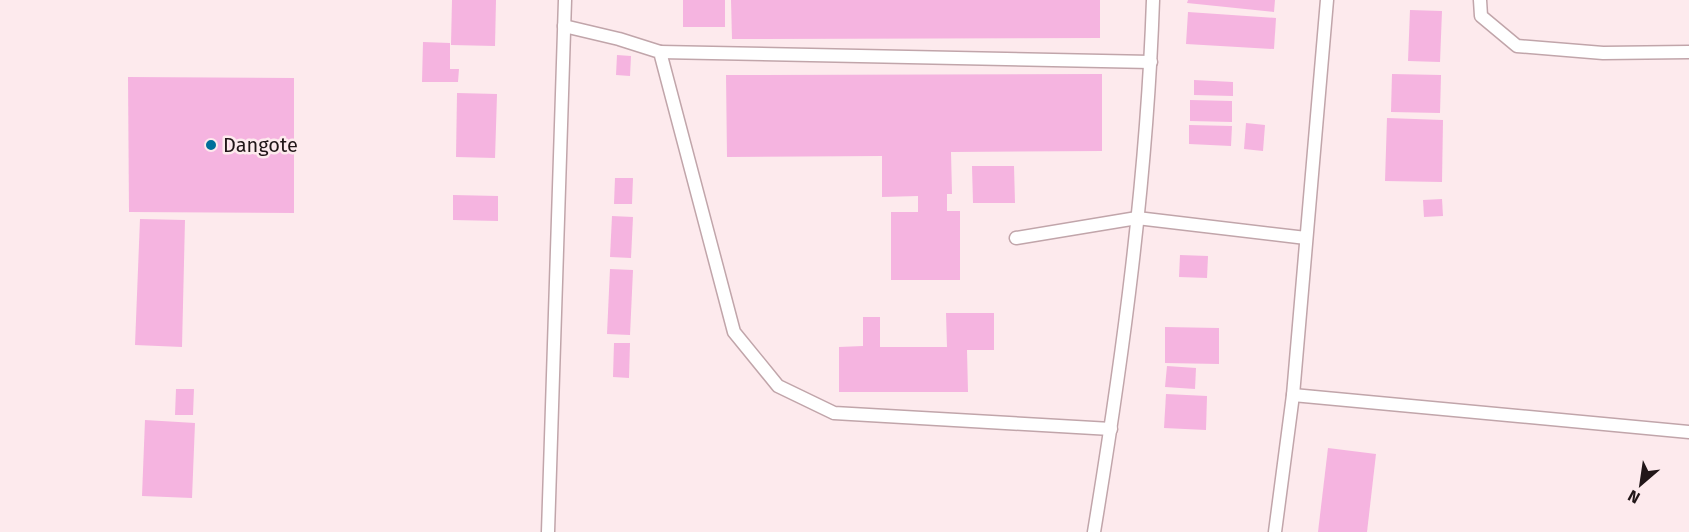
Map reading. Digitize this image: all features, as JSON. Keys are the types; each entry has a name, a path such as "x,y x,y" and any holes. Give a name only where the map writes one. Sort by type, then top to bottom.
{"lane":[{"path":"548,532 565,0"},
{"path":"1094,532 1111,429 1137,218 1151,62 1153,0"},
{"path":"1275,532 1293,395 1327,0"},
{"path":"1480,0 1480,16 1517,46 1603,53 1689,52"},
{"path":"564,26 619,39 660,52 1151,62"},
{"path":"660,52 734,332 778,386 834,414 1111,429"},
{"path":"1016,238 1137,218 1306,238"},
{"path":"1293,395 1689,432"}],"building":[{"path":"452,0 496,0 495,46 451,45"},
{"path":"683,0 725,0 725,27 683,27"},
{"path":"731,0 1100,0 1100,38 732,39"},
{"path":"1188,0 1275,0 1274,12 1187,3"},
{"path":"1410,10 1442,11 1440,62 1408,61"},
{"path":"1188,12 1276,18 1274,49 1186,44"},
{"path":"423,42 450,43 450,69 459,69 458,82 422,82"},
{"path":"617,55 631,56 630,76 616,75"},
{"path":"1102,74 1102,151 951,152 952,194 947,194 947,211 960,211 960,280 891,280 891,212 918,212 918,196 882,197 882,156 727,157 726,75"},
{"path":"1392,74 1441,75 1440,113 1391,112"},
{"name":"Dangote","path":"128,77 294,78 294,213 129,212"},
{"path":"1194,80 1233,82 1233,96 1194,95"},
{"path":"457,93 497,94 495,158 456,157"},
{"path":"1190,100 1232,101 1232,122 1190,121"},
{"path":"1387,118 1443,120 1442,182 1385,181"},
{"path":"1246,123 1265,125 1263,151 1244,149"},
{"path":"1189,125 1232,126 1231,146 1189,144"},
{"path":"972,166 1014,166 1015,203 973,203"},
{"path":"615,178 633,178 632,204 614,204"},
{"path":"453,195 498,196 498,221 453,220"},
{"path":"1442,199 1443,216 1424,217 1423,200"},
{"path":"612,216 633,217 631,258 610,257"},
{"path":"140,219 185,220 182,347 135,345"},
{"path":"1180,255 1208,256 1207,278 1179,277"},
{"path":"610,269 633,270 630,335 607,334"},
{"path":"946,313 994,313 994,350 967,350 968,392 839,392 839,347 863,346 863,317 880,317 880,347 947,347"},
{"path":"1165,327 1219,328 1219,364 1165,363"},
{"path":"614,343 630,343 629,378 613,377"},
{"path":"1167,366 1196,368 1195,389 1165,387"},
{"path":"176,389 194,389 193,415 175,415"},
{"path":"1166,394 1207,396 1206,430 1164,428"},
{"path":"145,420 195,423 192,498 142,496"},
{"path":"1328,448 1376,454 1367,532 1318,532"}],"place":[{"name":"Dangote","path":"211,145"}]}
